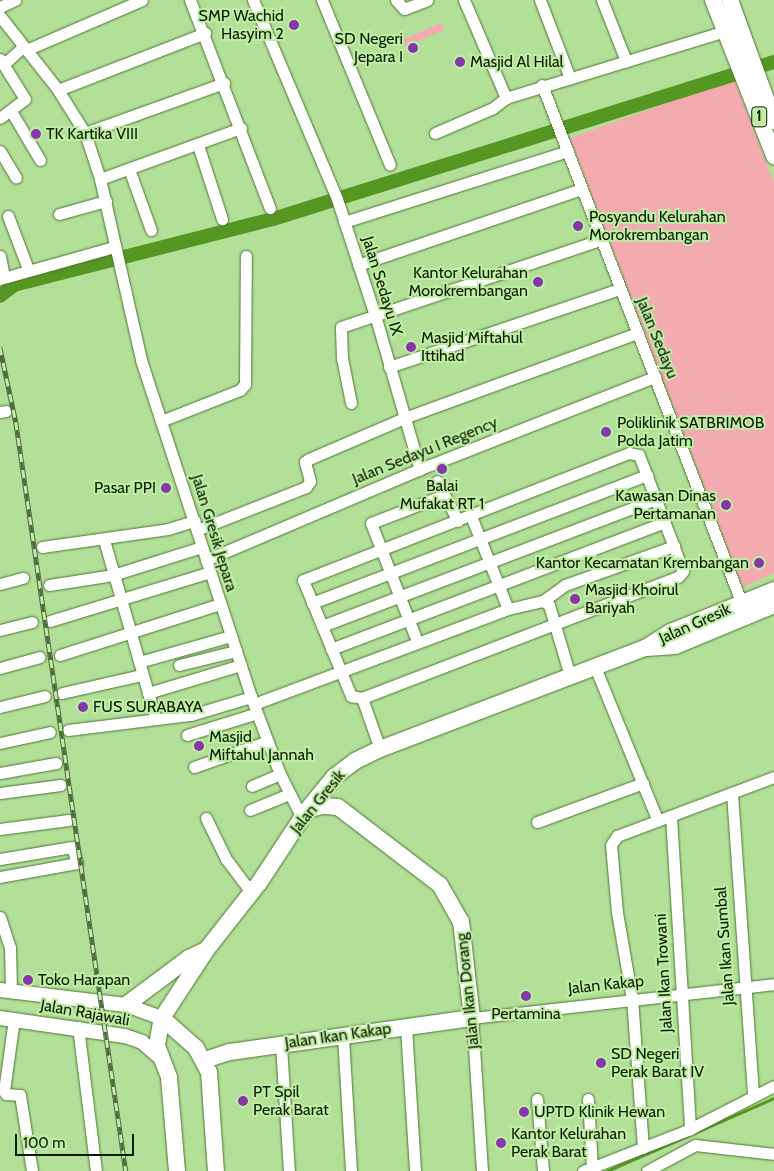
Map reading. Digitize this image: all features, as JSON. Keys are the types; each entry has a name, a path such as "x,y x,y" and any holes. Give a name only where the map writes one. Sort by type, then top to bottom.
{"highway":[{"name":"1","path":"714,0 725,31 745,59"},
{"name":"1","path":"730,0 745,59 771,130 774,156"},
{"name":"Jalan Gresik","path":"159,1057 157,1035 162,1018 207,949 251,892 304,814 334,777 354,761 380,749 644,648 671,632 774,590"},
{"name":"Jalan Gresik","path":"644,648 675,646 774,605"},
{"path":"304,814 322,806 338,807 333,793 334,777"},
{"name":"Jalan Ikan Dorang","path":"338,807 429,876 453,903 465,939 472,1018"},
{"path":"126,1005 189,958 207,949"},
{"path":"162,1018 196,1048 205,1060 209,1072 216,1171"},
{"name":"Jalan Ikan Kakap","path":"205,1060 230,1052 472,1018"},
{"path":"159,1057 169,1077 177,1171"}],"main road":[{"name":"Jalan Rajawali","path":"6,991 126,1005 162,1018"},
{"name":"Jalan Rajawali","path":"7,1018 78,1027 126,1036 142,1042 159,1057"}],"street":[{"path":"0,7 15,0"},
{"path":"0,118 23,102 25,95 2,62 25,49 142,0"},
{"path":"190,0 205,33 270,208"},
{"name":"Jalan Sedayu IX","path":"253,0 337,199 375,315 420,470"},
{"path":"322,0 390,165"},
{"path":"396,0 404,9 427,0"},
{"path":"464,0 506,98"},
{"path":"540,0 570,78"},
{"path":"602,0 626,61"},
{"name":"Jalan Gresik Jepara","path":"0,16 58,90 85,133 106,201 141,360 254,705 289,794 304,814"},
{"path":"435,133 493,108 506,98 542,85 725,31"},
{"path":"58,90 205,33"},
{"path":"85,133 224,83"},
{"name":"Jalan Sedayu","path":"542,85 600,240 638,333 742,604"},
{"path":"11,110 40,160"},
{"path":"100,179 241,128"},
{"path":"198,145 222,218"},
{"path":"0,151 16,178"},
{"path":"344,222 568,151"},
{"path":"129,169 151,230"},
{"path":"358,265 581,189"},
{"path":"58,214 106,201"},
{"path":"8,216 28,269"},
{"path":"351,403 340,328 600,240"},
{"path":"0,256 2,278 28,269 116,253"},
{"path":"161,421 240,390 244,384 246,256"},
{"path":"389,367 620,289"},
{"path":"42,547 196,526 306,487 310,481 306,460 404,418 638,333"},
{"name":"Jalan Sedayu I Regency","path":"207,560 420,470 655,377"},
{"path":"629,453 639,455 647,475 683,571 678,577 362,698 351,696 303,580 629,453"},
{"path":"312,603 647,475"},
{"path":"437,481 458,521"},
{"path":"415,636 400,596 388,573 372,523 444,495"},
{"path":"322,626 656,498"},
{"path":"471,516 508,609"},
{"path":"331,649 665,522"},
{"path":"104,540 120,602 155,717"},
{"path":"187,735 254,705 456,626 508,609 543,601 565,585 674,546"},
{"path":"49,585 113,575 202,547"},
{"path":"50,621 120,602 210,572"},
{"path":"0,584 23,578"},
{"path":"543,601 549,605 570,676"},
{"path":"60,655 131,634 220,604"},
{"path":"0,630 32,622"},
{"path":"139,662 231,636"},
{"path":"179,665 236,651"},
{"path":"0,668 40,657"},
{"path":"148,693 241,665"},
{"path":"595,666 658,821"},
{"path":"62,694 142,675"},
{"path":"0,707 45,696"},
{"path":"362,698 380,749"},
{"path":"68,730 254,705"},
{"path":"0,742 50,732"},
{"path":"194,767 268,741"},
{"path":"0,773 56,763"},
{"path":"252,786 280,774"},
{"path":"643,1148 632,999 617,912 610,845 617,836 774,777"},
{"path":"537,822 643,783"},
{"path":"0,793 60,785"},
{"name":"Jalan Ikan Sumbal","path":"732,793 743,986 753,1096"},
{"path":"250,810 289,794"},
{"name":"Jalan Ikan Trowani","path":"672,816 690,1129"},
{"path":"206,818 226,859 251,892"},
{"path":"0,829 68,820"},
{"path":"0,859 72,847 77,863 0,877"},
{"path":"0,917 2,930 10,947 6,991"},
{"name":"Jalan Kakap","path":"472,1018 774,984"},
{"path":"7,1018 4,1092 6,1094 20,1095 32,1171"},
{"name":"Jalan Ikan Dorang","path":"472,1018 482,1171"},
{"path":"78,1027 96,1171"},
{"path":"406,1027 414,1171"},
{"path":"343,1036 351,1171"},
{"path":"281,1045 290,1171"},
{"path":"588,1099 588,1170 690,1129 774,1086"},
{"path":"536,1099 543,1171"},
{"path":"647,1171 694,1145 774,1154"}],"shaded area":[{"path":"441,23 444,30 405,47 402,39"},
{"path":"734,79 774,183 774,573 743,587 570,138"}],"waterway":[{"path":"0,296 14,285 273,219 774,62"},
{"path":"607,1171 774,1098"}],"railway":[{"path":"0,347 16,422 126,1171"}],"place":[{"name":"SMP Wachid Hasyim 2","path":"294,25"},
{"name":"SD Negeri Jepara I","path":"413,48"},
{"name":"Masjid Al Hilal","path":"460,62"},
{"name":"TK Kartika VIII","path":"36,134"},
{"name":"Posyandu Kelurahan Morokrembangan","path":"578,226"},
{"name":"Kantor Kelurahan Morokrembangan","path":"538,282"},
{"name":"Masjid Miftahul Ittihad","path":"411,347"},
{"name":"Poliklinik SATBRIMOB Polda Jatim","path":"606,432"},
{"name":"Balai Mufakat RT 1","path":"442,469"},
{"name":"Pasar PPI","path":"166,488"},
{"name":"Kawasan Dinas Pertamanan","path":"726,505"},
{"name":"Kantor Kecamatan Krembangan","path":"759,563"},
{"name":"Masjid Khoirul Bariyah","path":"575,599"},
{"name":"FUS SURABAYA","path":"83,707"},
{"name":"Masjid Miftahul Jannah","path":"199,746"},
{"name":"Toko Harapan","path":"28,980"},
{"name":"Pertamina","path":"526,996"},
{"name":"SD Negeri Perak Barat IV","path":"601,1063"},
{"name":"PT Spil Perak Barat","path":"243,1101"},
{"name":"UPTD Klinik Hewan","path":"524,1112"},
{"name":"Kantor Kelurahan Perak Barat","path":"501,1143"}]}
